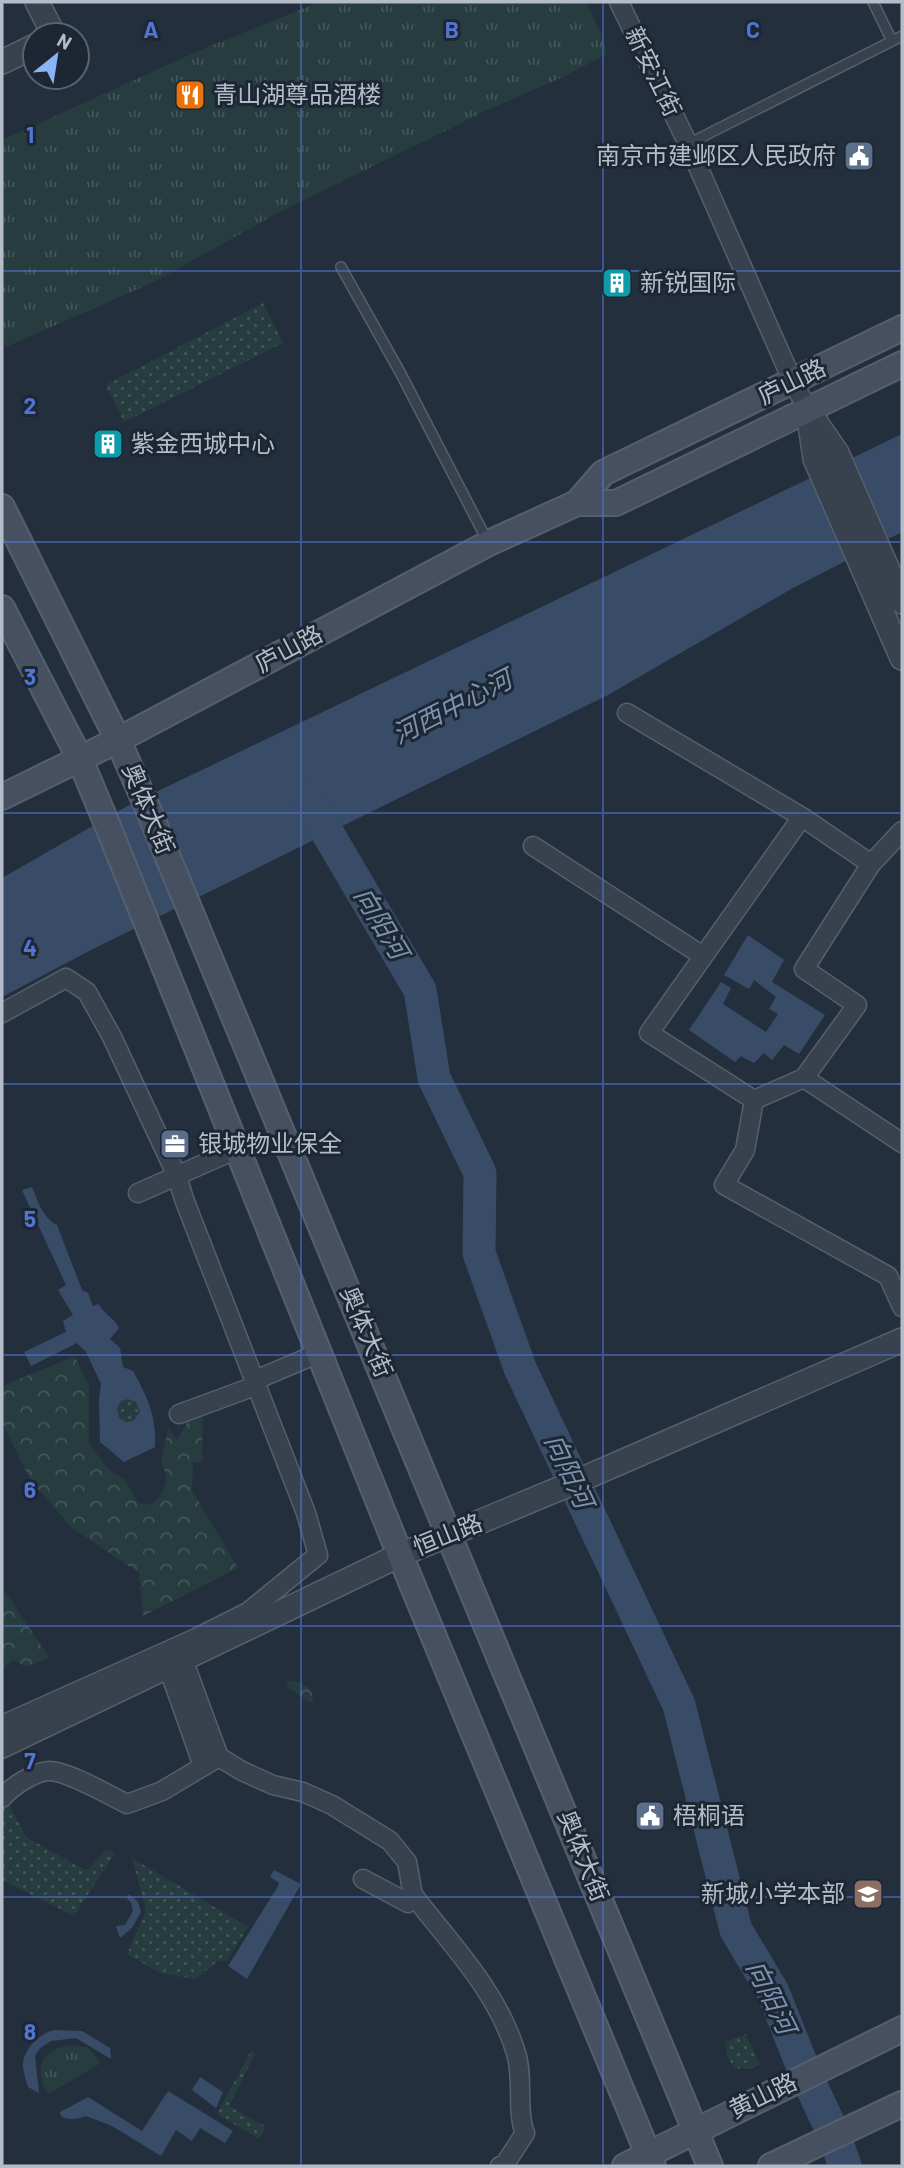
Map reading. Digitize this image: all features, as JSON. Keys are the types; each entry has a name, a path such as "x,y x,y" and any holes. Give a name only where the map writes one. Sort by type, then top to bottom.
{"main road":[{"name":"庐山路","path":"2,797 118,740 489,544 577,503 603,473 902,328"},
{"name":"庐山路","path":"577,503 616,503 902,364"},
{"name":"奥体大街","path":"2,507 118,740 148,809 710,2166"},
{"name":"奥体大街","path":"2,608 79,757 110,829 146,925 400,1555 651,2160"},
{"name":"黄山路","path":"625,2166 651,2160 696,2129 902,2029"},
{"path":"771,2166 902,2104"}],"street":[{"path":"37,2 47,21"},
{"name":"新安江街","path":"619,2 688,144 793,382 808,410 879,578 902,657"},
{"path":"2,62 21,53"},
{"name":"新安江街","path":"879,578 902,602"},
{"path":"626,713 802,817 870,864"},
{"path":"754,1100 649,1033 802,817"},
{"path":"754,1100 804,1078 857,1005 804,969 870,864 902,831"},
{"path":"533,846 703,956"},
{"path":"2,1013 66,978 87,992 112,1037 177,1176 306,1513 318,1555 247,1612 196,1638 2,1725"},
{"path":"804,1078 902,1143"},
{"path":"754,1100 745,1150 724,1185 895,1273 902,1307"},
{"path":"138,1193 237,1149"},
{"name":"恒山路","path":"2,1746 400,1555 902,1340"},
{"path":"179,1414 319,1353"},
{"path":"176,1663 219,1757 272,1785 303,1792 332,1805 390,1841 407,1862 413,1895 463,1957 505,2026 516,2053 521,2075 522,2125 525,2133 505,2164 500,2166"},
{"path":"176,1663 203,1766"},
{"path":"2,1798 20,1782 50,1771 88,1784 127,1804 162,1791 219,1757"},
{"path":"363,1879 408,1903 413,1895"}],"lane":[{"path":"873,2 892,41"},
{"path":"688,144 902,36"},
{"path":"341,267 401,374 489,544"}],"green space":[{"path":"319,2 586,2 602,35 607,54 274,215 154,282 6,347 2,340 2,140 205,48"},
{"path":"263,303 283,343 124,422 106,385"},
{"path":"75,1356 89,1386 89,1443 107,1468 125,1480 138,1503 152,1505 162,1493 167,1478 161,1461 168,1428 177,1440 191,1416 203,1413 202,1462 193,1462 192,1490 238,1568 143,1616 139,1573 72,1528 30,1480 2,1421 2,1386"},
{"path":"128,1399 136,1403 140,1411 136,1419 128,1423 120,1419 116,1411 120,1403"},
{"path":"2,1587 49,1657 27,1667 12,1660 2,1670"},
{"path":"288,1681 299,1682 310,1689 314,1700 310,1703 287,1688"},
{"path":"9,1804 26,1837 80,1867 88,1870 104,1851 112,1850 114,1855 74,1916 2,1880 2,1809 3,1805"},
{"path":"132,1858 248,1927 227,1961 218,1961 195,1979 160,1973 127,1954 146,1910"},
{"path":"746,2034 760,2065 749,2069 734,2068 727,2055 725,2042"},
{"path":"69,2045 87,2047 101,2063 49,2094 42,2080 42,2062 48,2054"},
{"path":"251,2051 255,2054 229,2106 266,2127 259,2139 217,2114"}],"water":[{"name":"河西中心河","path":"902,434 902,532 793,588 608,695 89,951 2,997 2,878 131,804"},
{"path":"748,935 784,960 772,982 825,1015 799,1054 784,1045 772,1060 764,1053 754,1063 741,1056 735,1062 689,1030 721,982 731,988 723,1004 766,1032 778,1014 769,1009 776,997 754,980 749,989 724,975"},
{"path":"32,1187 44,1213 57,1225 82,1290 88,1293 93,1306 99,1304 117,1324 119,1328 110,1339 120,1348 123,1367 133,1371 147,1398 153,1416 155,1447 124,1462 100,1442 101,1384 86,1352 77,1343 31,1366 24,1352 66,1332 63,1321 73,1315 58,1290 66,1285 22,1190","holes":["128,1399 136,1402 140,1412 133,1421 126,1422 119,1418 117,1408 121,1401"]},
{"path":"274,1870 301,1884 247,1979 228,1966 277,1888 279,1883 270,1877"},
{"path":"129,1894 138,1902 141,1912 132,1928 120,1938 116,1926 125,1925 133,1911 131,1902 127,1899"},
{"path":"54,2030 82,2031 110,2048 111,2059 76,2038 51,2041 40,2048 35,2056 39,2093 28,2087 23,2070 24,2058 34,2042"},
{"path":"200,2077 223,2092 216,2108 192,2090"},
{"path":"168,2091 233,2131 225,2143 200,2128 192,2141 176,2130 161,2156 112,2126 86,2116 67,2119 61,2116 60,2112 88,2097 142,2131"}],"waterway":[{"name":"向阳河","path":"304,793 420,990 434,1078 480,1173 479,1253 520,1368 679,1705 736,1930 773,1992 845,2166"}],"place":[{"name":"青山湖尊品酒楼","path":"190,95"},
{"name":"南京市建邺区人民政府","path":"859,156"},
{"name":"新锐国际","path":"617,283"},
{"name":"紫金西城中心","path":"108,444"},
{"name":"银城物业保全","path":"175,1144"},
{"name":"梧桐语","path":"650,1816"},
{"name":"新城小学本部","path":"868,1894"}]}
